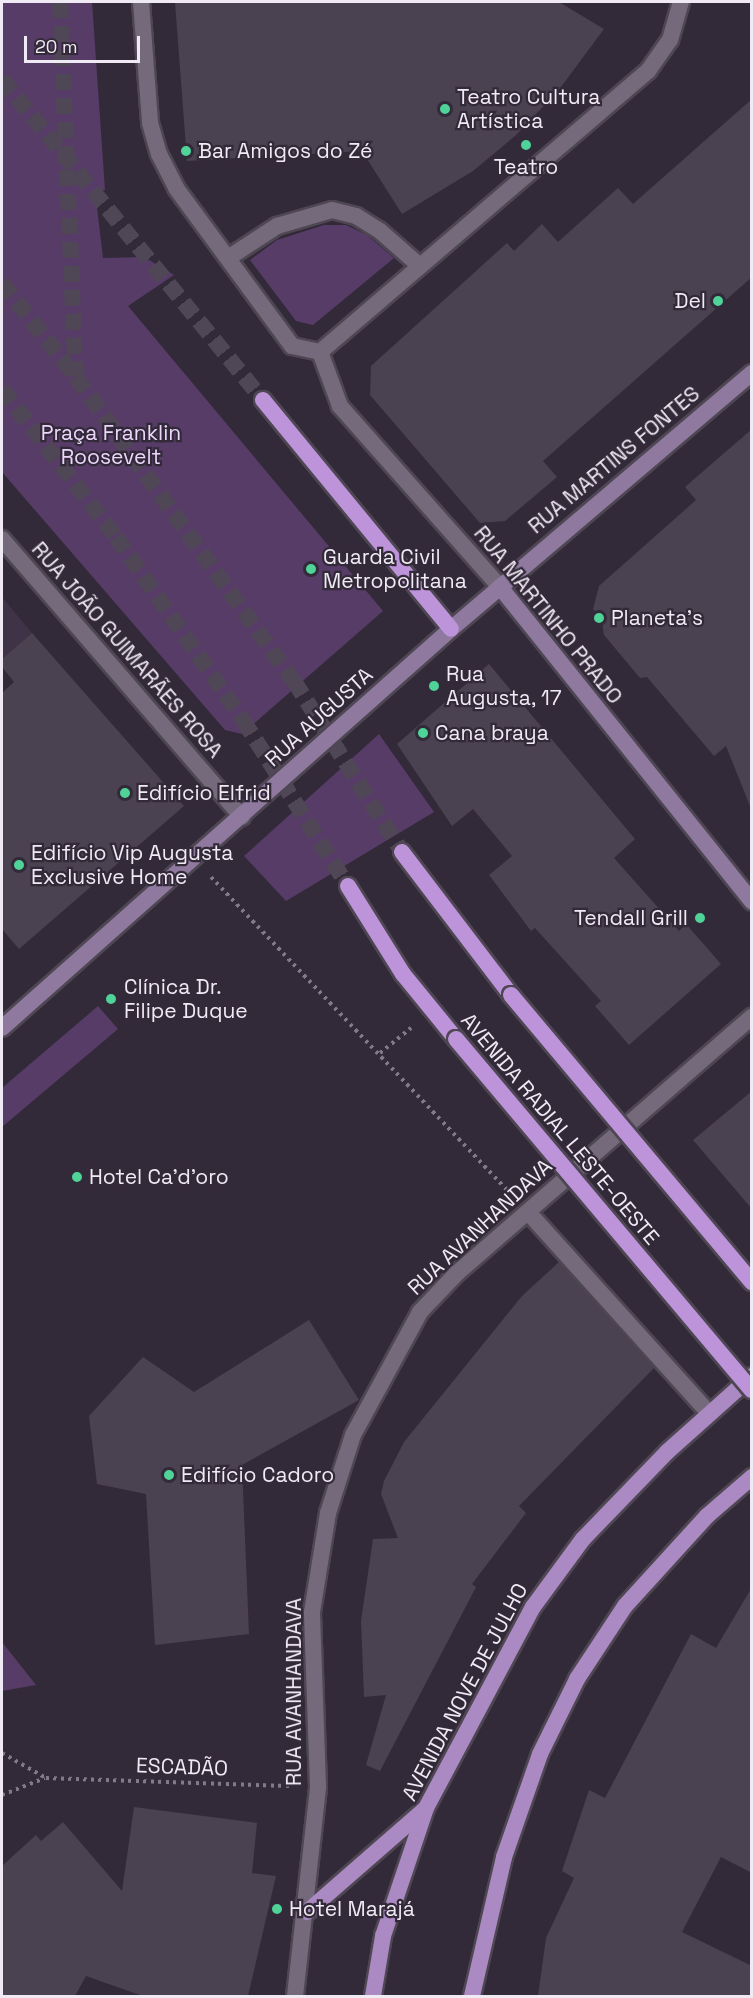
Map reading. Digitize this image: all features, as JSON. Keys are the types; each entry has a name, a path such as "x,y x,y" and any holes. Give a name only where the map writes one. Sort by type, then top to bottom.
{"highway":[{"path":"263,400 451,628"},
{"path":"402,852 511,995 752,1282"},
{"name":"AVENIDA RADIAL LESTE-OESTE","path":"348,886 403,974 752,1390"}],"main road":[{"name":"RUA MARTINS FONTES","path":"451,628 752,373"},
{"name":"RUA MARTINHO PRADO","path":"500,587 752,902"},
{"name":"RUA AUGUSTA","path":"2,1028 195,860 451,628"},
{"name":"AVENIDA NOVE DE JULHO","path":"373,1996 383,1936 426,1808 532,1607 583,1539 709,1413 752,1376"},
{"path":"472,1996 504,1857 540,1754 577,1679 625,1606 707,1516 752,1477"},
{"path":"307,1912 426,1808"}],"street":[{"path":"141,2 150,123 159,154 176,188 292,346 320,352 648,71 670,40 681,2"},
{"path":"228,258 277,226 332,210 356,216 380,231 420,266"},
{"name":"RUA MARTINHO PRADO","path":"320,352 340,406 500,587"},
{"name":"RUA JOÃO GUIMARÃES ROSA","path":"2,539 242,817"},
{"name":"RUA AVANHANDAVA","path":"294,1996 307,1912 318,1786 312,1612 328,1513 353,1435 420,1312 528,1212 752,1017"},
{"path":"528,1212 709,1413"}],"path":[{"path":"195,860 528,1212"},
{"path":"380,1053 432,1010"},
{"name":"ESCADÃO","path":"2,1753 46,1778"},
{"name":"ESCADÃO","path":"2,1795 46,1778 318,1786"}],"shaded area":[{"path":"2,597 32,633 2,659"}],"green space":[{"name":"Praça Franklin Roosevelt","path":"2,2 92,2 105,190 95,190 103,258 144,257 174,275 128,306 383,611 242,734 225,730 2,472"},
{"path":"324,225 346,225 367,235 394,258 313,325 296,321 250,260 277,240"},
{"path":"379,734 434,812 286,901 244,856"},
{"path":"98,1006 118,1029 2,1127 2,1088"},
{"path":"2,1642 36,1685 2,1691"}],"building":[{"name":"Teatro Cultura Artística","path":"175,2 559,2 604,29 558,91 515,136 473,171 402,214 362,151 187,161"},
{"path":"752,99 752,277 543,461 557,477 505,521 480,523 370,395 371,366 507,243 514,251 542,224 558,242 618,188 633,204"},
{"path":"752,429 752,806 750,806 726,746 714,756 647,677 640,678 604,635 602,622 593,609 599,586 696,500 685,487"},
{"path":"32,633 184,806 19,949 2,929 2,693 14,682 2,667 2,659"},
{"path":"489,664 635,839 614,858 679,931 686,924 721,964 629,1045 595,1006 601,1001 535,928 531,931 489,875 512,856 473,809 452,826 397,744"},
{"path":"752,1091 752,1209 693,1140"},
{"path":"559,1262 654,1368 519,1506 526,1513 472,1584 476,1587 380,1771 366,1765 386,1695 364,1697 361,1621 373,1539 398,1538 381,1494 384,1481 404,1442 522,1296"},
{"name":"Edifício Cadoro","path":"309,1320 359,1400 242,1465 249,1634 155,1645 146,1494 97,1484 89,1416 143,1357 194,1392"},
{"path":"752,1587 752,1873 721,1857 682,1932 752,1966 752,1996 538,1996 546,1938 574,1878 562,1871 589,1790 605,1798 691,1634 716,1648"},
{"path":"134,1807 257,1823 252,1873 276,1876 248,1996 143,1996 86,1976 75,1996 2,1996 2,1866 36,1835 41,1841 63,1822 122,1891"}],"tunnel":[{"path":"60,2 76,377"},
{"path":"2,79 263,400"},
{"path":"2,283 76,377 294,681 402,852"},
{"path":"2,389 116,537 243,720 348,886"}],"place":[{"name":"Teatro Cultura Artística","path":"445,109"},
{"name":"Teatro","path":"526,145"},
{"name":"Bar Amigos do Zé","path":"186,151"},
{"name":"Del","path":"718,301"},
{"name":"Guarda Civil Metropolitana","path":"311,569"},
{"name":"Planeta's","path":"599,618"},
{"name":"Rua Augusta, 17","path":"434,686"},
{"name":"Cana braya","path":"423,733"},
{"name":"Edifício Elfrid","path":"125,793"},
{"name":"Edifício Vip Augusta Exclusive Home","path":"19,865"},
{"name":"Tendall Grill","path":"700,918"},
{"name":"Clínica Dr. Filipe Duque","path":"111,999"},
{"name":"Hotel Ca'd'oro","path":"77,1177"},
{"name":"Edifício Cadoro","path":"169,1475"},
{"name":"Hotel Marajá","path":"277,1909"}]}
